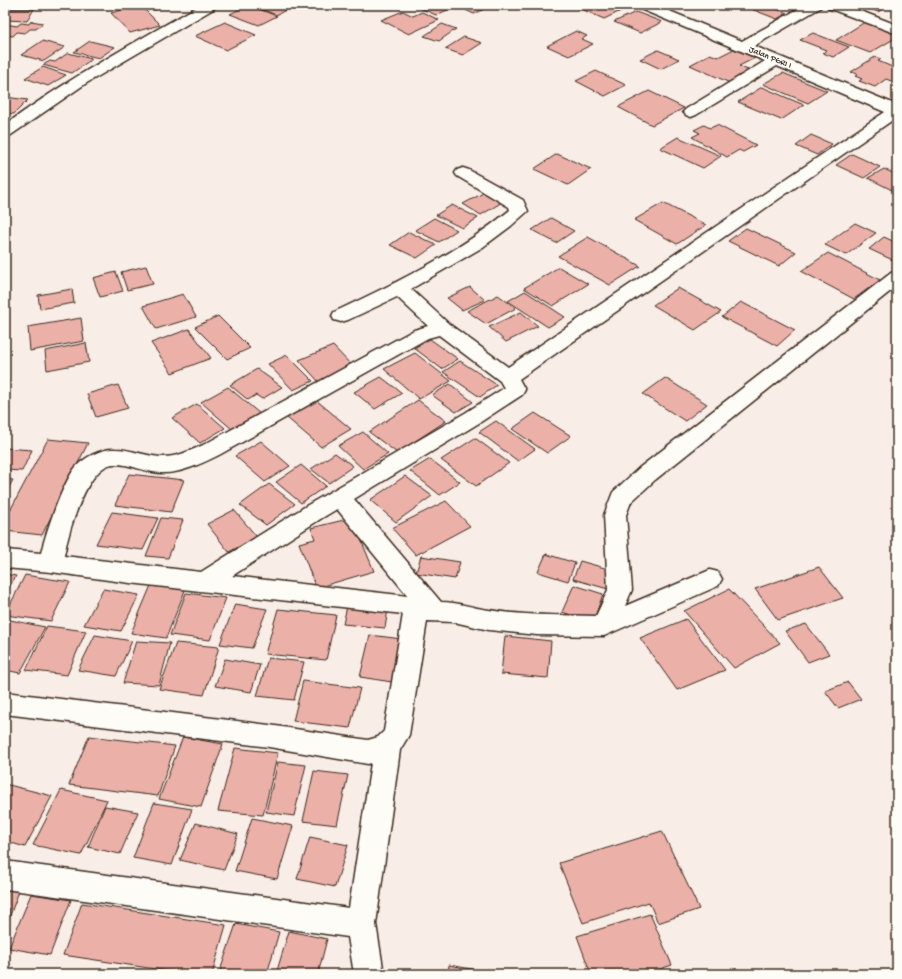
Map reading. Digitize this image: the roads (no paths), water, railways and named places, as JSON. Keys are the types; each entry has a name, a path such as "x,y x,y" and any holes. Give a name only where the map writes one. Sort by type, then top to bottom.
{"street":[{"path":"5,132 32,111 59,93 210,5"},
{"name":"Jalan PGRI I","path":"643,5 896,111"},
{"path":"742,47 815,5"},
{"path":"833,5 897,30"},
{"path":"691,112 776,60"},
{"path":"508,377 896,111"},
{"path":"342,316 400,288 469,249 501,226 518,211 517,204 463,173"},
{"path":"604,626 620,590 620,560 615,515 621,498 654,469 897,277"},
{"path":"204,582 340,497 472,418 515,390 508,377 442,328 400,288"},
{"path":"51,563 55,543 71,498 83,474 97,461 114,456 160,465 187,461 211,450 421,334 442,328"},
{"path":"340,497 426,612"},
{"path":"5,560 51,563 130,574 399,604 411,606 426,612 454,612 489,620 537,625 604,626 710,579"},
{"path":"369,974 361,924 387,746 396,735 426,612"},
{"path":"5,702 269,736 368,752 387,746"},
{"path":"5,875 361,924"}]}
